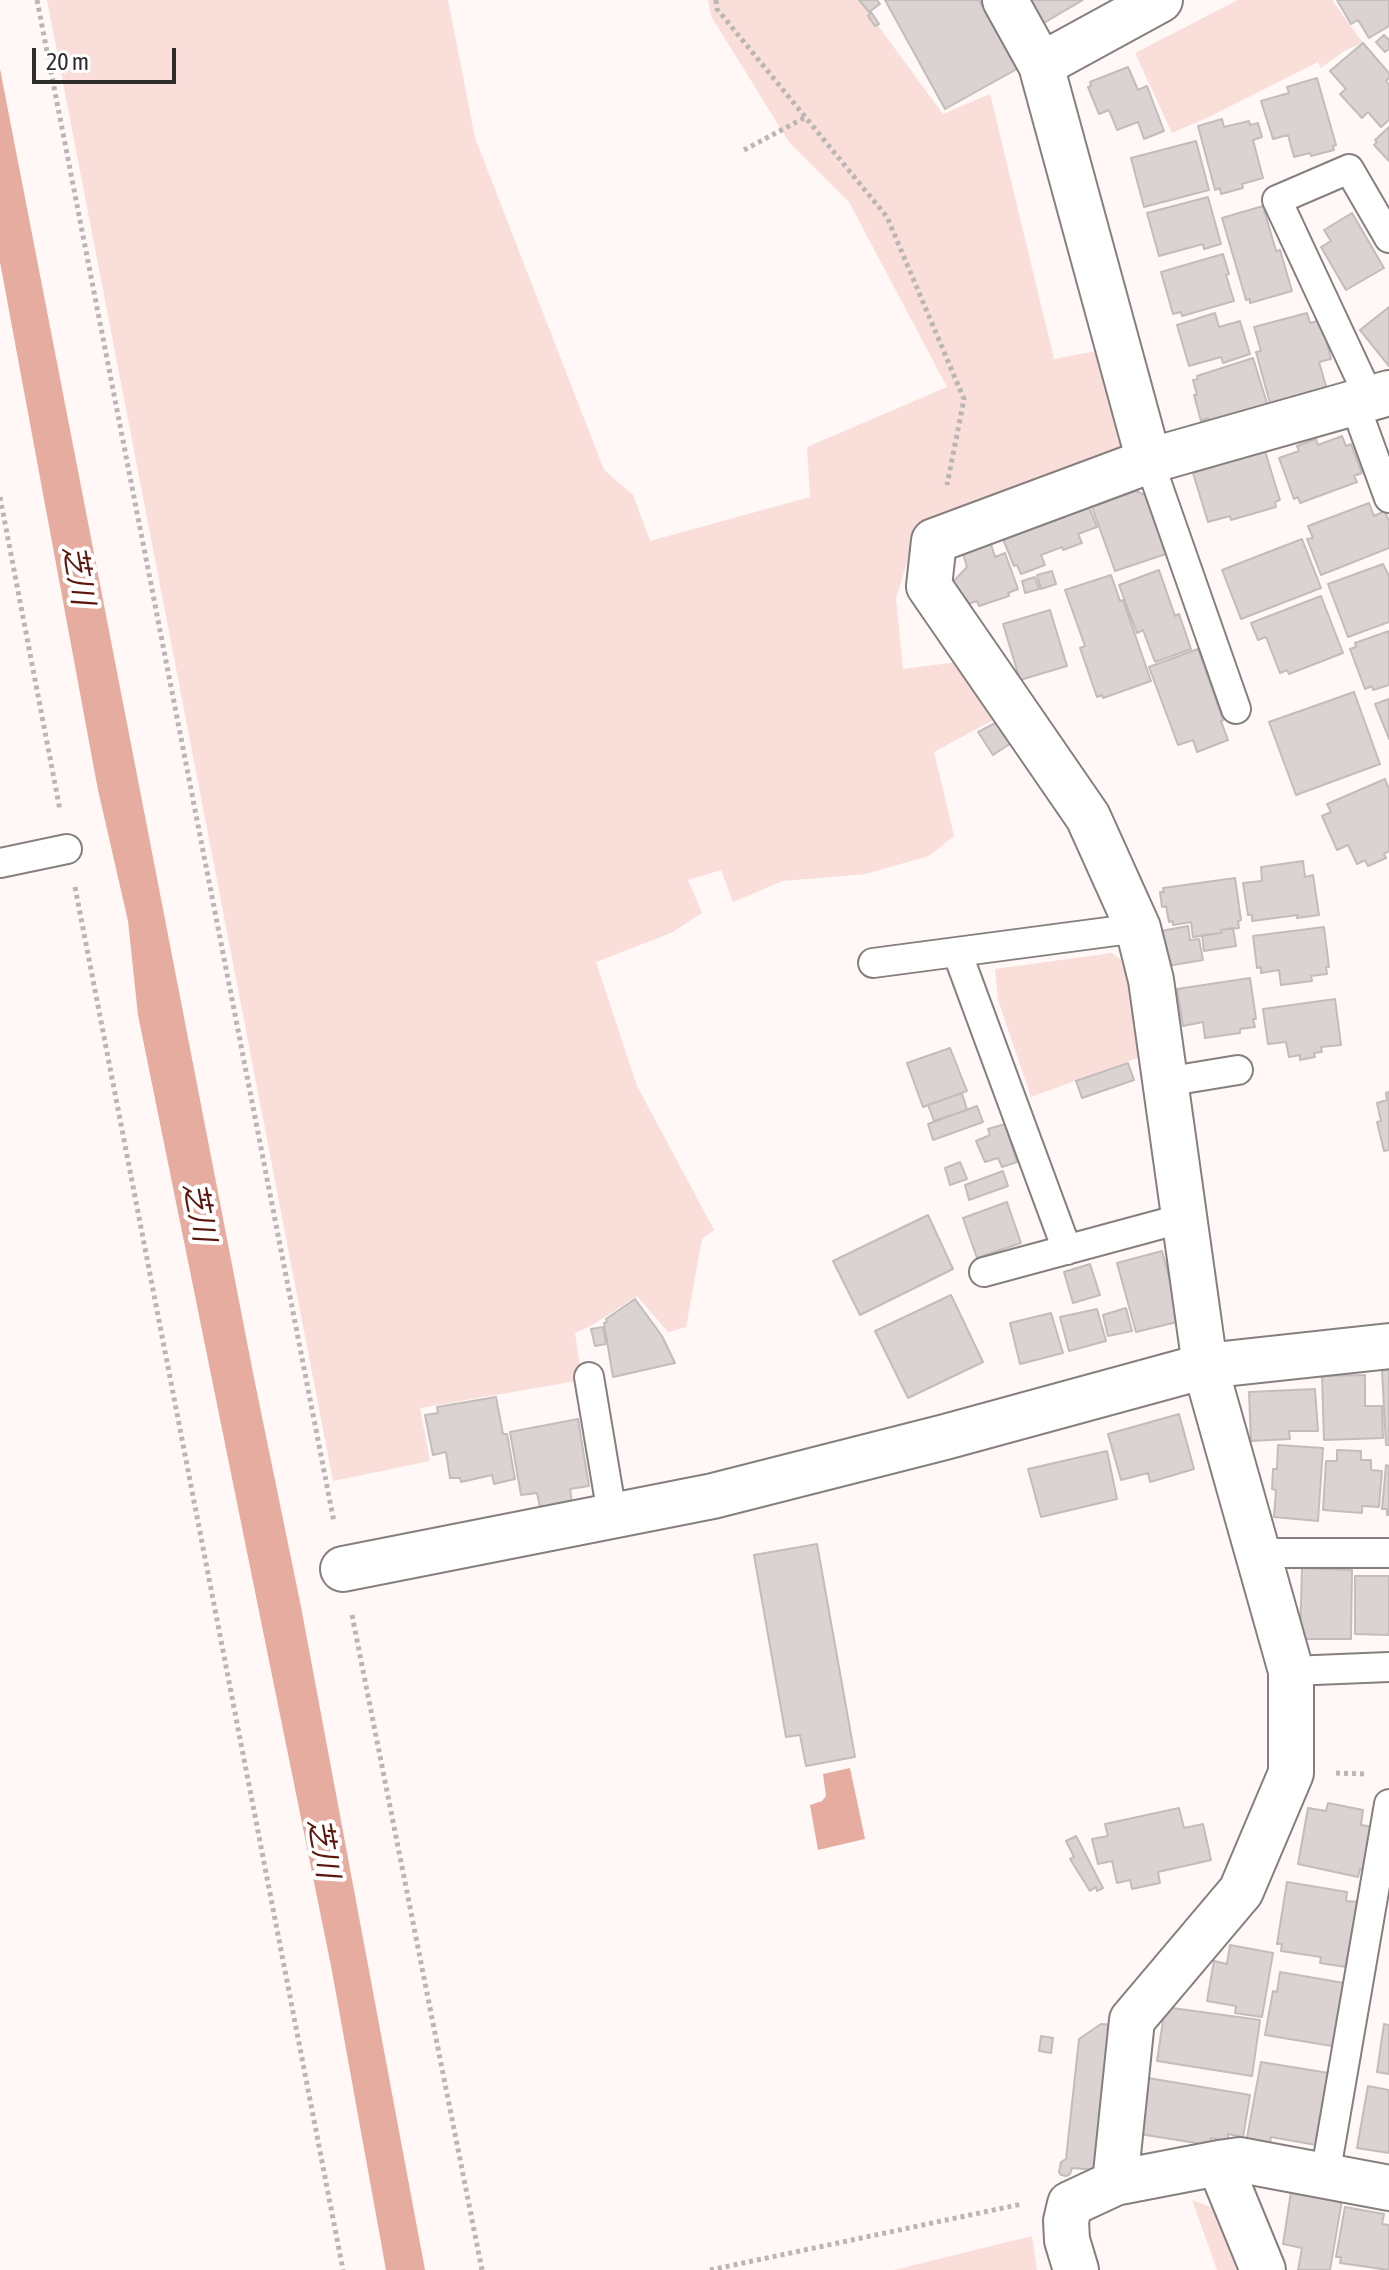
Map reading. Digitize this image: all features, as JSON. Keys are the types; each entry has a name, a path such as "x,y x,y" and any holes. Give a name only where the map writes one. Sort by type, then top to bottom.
{"street":[{"path":"1005,0 1041,65 1149,461"},
{"path":"1041,65 1160,0"},
{"path":"1115,2183 1132,2020 1241,1891 1291,1773 1291,1671 1205,1366 1151,980 1138,928 1088,817 929,586 934,541 1149,461 1371,399"},
{"path":"343,1569 713,1496 1205,1366 1389,1346"},
{"path":"1076,2270 1067,2240 1066,2221 1070,2204 1115,2183 1240,2160 1389,2188"},
{"path":"1219,2163 1263,2270"}],"lane":[{"path":"1389,238 1349,169 1277,200 1371,399 1389,498"},
{"path":"1149,461 1236,709"},
{"path":"0,863 67,849"},
{"path":"873,963 1138,928"},
{"path":"957,952 1067,1250"},
{"path":"1165,1082 1238,1070"},
{"path":"984,1272 1184,1218"},
{"path":"589,1377 612,1514"},
{"path":"1257,1553 1389,1553"},
{"path":"1291,1671 1389,1667"},
{"path":"1325,2176 1389,1804"}],"path":[{"path":"37,0 482,2270"},
{"path":"716,0 717,9 887,217 964,399 947,485"},
{"path":"744,150 804,118"},
{"path":"0,497 343,2270"},
{"path":"710,2270 1007,2206 1041,2200 1070,2204"}],"shaded area":[{"path":"47,0 448,0 475,138 604,470 633,495 650,541 810,497 807,447 947,387 849,202 789,142 711,16 708,0 859,0 943,114 990,94 1054,359 1097,351 1129,456 914,538 896,599 903,669 965,661 1004,714 934,752 954,836 929,856 865,874 783,881 733,902 721,870 688,880 702,913 671,933 596,962 637,1086 714,1230 702,1239 686,1327 668,1332 637,1296 575,1333 582,1380 420,1408 430,1461 333,1481"},
{"path":"1238,0 1332,0 1363,43 1346,50 1321,68 1318,62 1172,133 1135,53"},
{"path":"1112,953 1137,973 1151,1053 1031,1097 998,1000 995,969"},
{"path":"1192,2200 1221,2211 1246,2270 1217,2270"},
{"path":"1032,2236 1037,2270 894,2270"}],"water":[{"name":"芝川","path":"0,69 301,1607 425,2270 386,2270 331,1966 138,1015 128,921 98,790 0,262"},
{"path":"850,1768 865,1839 818,1850 810,1805 826,1796 823,1774"}],"building":[{"path":"859,0 877,0 880,4 869,12"},
{"path":"885,0 979,0 1017,69 945,109"},
{"path":"1028,0 1083,0 1042,24"},
{"path":"1337,0 1389,0 1389,26 1369,38 1358,20 1351,24"},
{"path":"871,12 879,24 875,26 868,16"},
{"path":"1384,35 1389,40 1389,49 1385,52 1376,42"},
{"path":"1363,43 1389,73 1386,81 1389,85 1389,120 1381,127 1368,112 1362,118 1340,94 1346,89 1330,71"},
{"path":"1128,67 1138,90 1147,86 1164,131 1144,139 1138,122 1117,130 1109,110 1099,114 1088,87 1091,86 1090,82"},
{"path":"1317,78 1336,145 1333,146 1334,150 1294,157 1288,135 1273,139 1261,101 1289,93 1287,87"},
{"path":"1222,119 1224,127 1249,121 1250,125 1258,123 1262,137 1253,140 1263,178 1221,194 1220,188 1215,190 1198,126"},
{"path":"1389,127 1389,161 1374,145 1375,140"},
{"path":"1196,141 1209,190 1144,207 1131,158"},
{"path":"1208,197 1221,244 1204,249 1203,244 1159,256 1147,213"},
{"path":"1263,206 1292,291 1250,303 1250,299 1246,300 1222,218"},
{"path":"1352,213 1384,268 1346,290 1321,247 1331,241 1324,230"},
{"path":"1223,254 1234,301 1182,316 1181,312 1173,314 1161,272"},
{"path":"1389,307 1389,366 1360,330"},
{"path":"1215,313 1219,327 1240,321 1250,354 1223,363 1221,357 1189,366 1177,325"},
{"path":"1307,313 1310,323 1321,320 1331,359 1319,362 1328,393 1271,407 1256,352 1261,351 1254,327"},
{"path":"1253,358 1270,413 1210,424 1208,418 1201,421 1193,380"},
{"path":"1342,436 1346,446 1351,444 1362,473 1354,476 1357,482 1300,503 1298,497 1294,499 1279,458 1299,451 1297,446 1316,439 1318,445"},
{"path":"1265,451 1280,500 1275,502 1276,507 1231,520 1230,516 1208,522 1193,473"},
{"path":"1136,491 1145,495 1166,554 1115,571 1092,507"},
{"path":"1084,495 1097,527 1078,534 1082,543 1041,555 1045,565 1021,574 1017,565 1014,566 997,524"},
{"path":"1369,503 1374,516 1385,511 1389,522 1389,548 1321,575 1307,539 1313,538 1308,526"},
{"path":"988,535 995,557 1005,553 1018,589 1008,593 1009,596 979,606 977,601 965,605 951,584 967,567 961,547"},
{"path":"1302,539 1321,588 1241,619 1222,570"},
{"path":"1383,564 1389,576 1389,622 1348,637 1328,584"},
{"path":"1159,570 1175,616 1179,614 1191,649 1155,662 1143,630 1137,633 1119,585"},
{"path":"1052,571 1056,584 1041,589 1037,575"},
{"path":"1111,575 1120,601 1123,600 1151,681 1103,698 1102,695 1097,697 1080,648 1085,646 1065,590"},
{"path":"1035,577 1039,589 1025,593 1022,581"},
{"path":"1321,596 1343,653 1289,674 1287,670 1280,673 1266,637 1258,640 1251,623"},
{"path":"1050,610 1067,666 1020,680 1003,624"},
{"path":"1389,631 1389,685 1365,689 1350,649 1356,647 1355,643"},
{"path":"1198,649 1228,740 1197,752 1193,740 1178,745 1149,667"},
{"path":"1354,692 1380,764 1296,795 1269,722"},
{"path":"1389,699 1389,739 1375,704"},
{"path":"1003,719 1016,740 993,755 978,732"},
{"path":"1385,779 1389,789 1389,851 1384,854 1386,858 1368,866 1365,860 1357,864 1348,845 1337,850 1322,816 1331,812 1327,804"},
{"path":"1303,861 1305,877 1313,875 1319,915 1252,921 1252,915 1248,915 1243,883 1262,881 1261,867"},
{"path":"1235,878 1241,920 1238,921 1239,928 1193,937 1191,922 1173,925 1173,921 1169,922 1166,906 1162,907 1160,892 1164,892 1163,888"},
{"path":"1188,926 1190,940 1199,939 1203,960 1167,966 1161,931"},
{"path":"1324,927 1329,967 1326,967 1327,974 1311,976 1312,981 1281,985 1279,970 1261,973 1261,967 1257,968 1253,936"},
{"path":"1233,928 1236,946 1204,951 1202,935 1222,933 1221,930"},
{"path":"1250,978 1255,1027 1240,1029 1240,1033 1205,1038 1203,1022 1183,1026 1177,989"},
{"path":"1335,999 1341,1045 1321,1047 1322,1052 1314,1053 1315,1057 1300,1060 1300,1055 1289,1057 1286,1042 1268,1044 1263,1009"},
{"path":"950,1048 967,1091 923,1107 907,1063"},
{"path":"1128,1063 1134,1080 1082,1098 1076,1081"},
{"path":"1389,1092 1389,1150 1384,1151 1377,1122 1381,1121 1377,1103 1387,1100 1386,1093"},
{"path":"962,1093 967,1110 934,1121 928,1105"},
{"path":"977,1106 983,1122 933,1140 928,1124"},
{"path":"1005,1124 1017,1162 1002,1167 998,1158 985,1162 976,1141 990,1135 988,1129"},
{"path":"960,1162 967,1179 950,1185 945,1168"},
{"path":"1003,1171 1008,1186 969,1200 965,1185"},
{"path":"1007,1202 1021,1243 977,1258 963,1218"},
{"path":"928,1215 953,1269 860,1315 833,1261"},
{"path":"1162,1251 1181,1321 1136,1332 1117,1263"},
{"path":"1090,1264 1100,1295 1073,1303 1064,1272"},
{"path":"951,1295 983,1362 908,1398 875,1331"},
{"path":"635,1299 662,1336 675,1363 613,1377 604,1323"},
{"path":"1126,1308 1132,1331 1108,1336 1103,1315"},
{"path":"1097,1309 1106,1341 1069,1351 1060,1317"},
{"path":"1051,1313 1063,1353 1020,1364 1010,1323"},
{"path":"603,1327 606,1344 595,1346 591,1329"},
{"path":"1382,1370 1389,1370 1389,1445 1386,1445"},
{"path":"1365,1375 1365,1406 1382,1406 1383,1438 1324,1440 1322,1376"},
{"path":"1315,1389 1318,1431 1289,1431 1290,1439 1251,1441 1249,1392"},
{"path":"496,1397 515,1479 494,1484 492,1475 461,1482 460,1478 450,1478 446,1452 433,1455 425,1415 438,1413 437,1407"},
{"path":"1179,1414 1194,1469 1150,1482 1148,1473 1121,1480 1108,1434"},
{"path":"578,1419 589,1486 570,1489 572,1503 540,1507 537,1493 521,1495 510,1432"},
{"path":"1278,1445 1323,1448 1318,1521 1274,1517 1276,1490 1272,1489 1273,1469 1277,1469"},
{"path":"1337,1450 1361,1451 1361,1460 1371,1460 1371,1470 1382,1471 1379,1507 1362,1506 1362,1513 1323,1510 1326,1461 1337,1461"},
{"path":"1107,1451 1117,1499 1041,1517 1028,1469"},
{"path":"1386,1465 1389,1466 1389,1515 1387,1509 1382,1509"},
{"path":"817,1544 855,1757 806,1766 800,1735 786,1737 754,1555"},
{"path":"1302,1568 1352,1570 1351,1639 1300,1639"},
{"path":"1355,1576 1389,1576 1389,1635 1355,1634"},
{"path":"1328,1803 1363,1810 1361,1825 1374,1827 1366,1870 1360,1869 1358,1877 1298,1864 1308,1808 1326,1811"},
{"path":"1179,1808 1184,1828 1203,1824 1211,1860 1158,1872 1160,1883 1132,1889 1130,1880 1117,1883 1112,1861 1098,1864 1092,1839 1108,1836 1105,1824"},
{"path":"1076,1836 1103,1888 1097,1891 1096,1887 1090,1891 1070,1859 1074,1857 1066,1841"},
{"path":"1287,1882 1347,1892 1346,1901 1360,1902 1352,1954 1348,1954 1346,1967 1320,1963 1321,1957 1281,1951 1282,1944 1277,1944"},
{"path":"1230,1945 1273,1953 1262,2017 1235,2013 1236,2006 1207,2001 1214,1961 1227,1964"},
{"path":"1280,1972 1350,1984 1344,2048 1265,2035 1273,1991 1277,1992"},
{"path":"1165,2007 1260,2020 1252,2076 1157,2061"},
{"path":"1101,2024 1112,2025 1096,2170 1072,2168 1070,2174 1061,2175 1061,2162 1066,2159 1079,2039"},
{"path":"1384,2024 1389,2025 1389,2074 1377,2072"},
{"path":"1041,2036 1053,2038 1051,2053 1039,2051"},
{"path":"1261,2062 1335,2074 1322,2146 1271,2137 1269,2148 1246,2143"},
{"path":"1142,2077 1250,2095 1243,2137 1228,2134 1228,2141 1211,2138 1209,2145 1133,2133"},
{"path":"1368,2086 1389,2090 1389,2153 1357,2148"},
{"path":"1291,2192 1342,2200 1330,2270 1298,2270 1302,2248 1283,2244"},
{"path":"1345,2207 1384,2214 1382,2224 1389,2225 1389,2270 1340,2263 1341,2257 1336,2257"}]}
